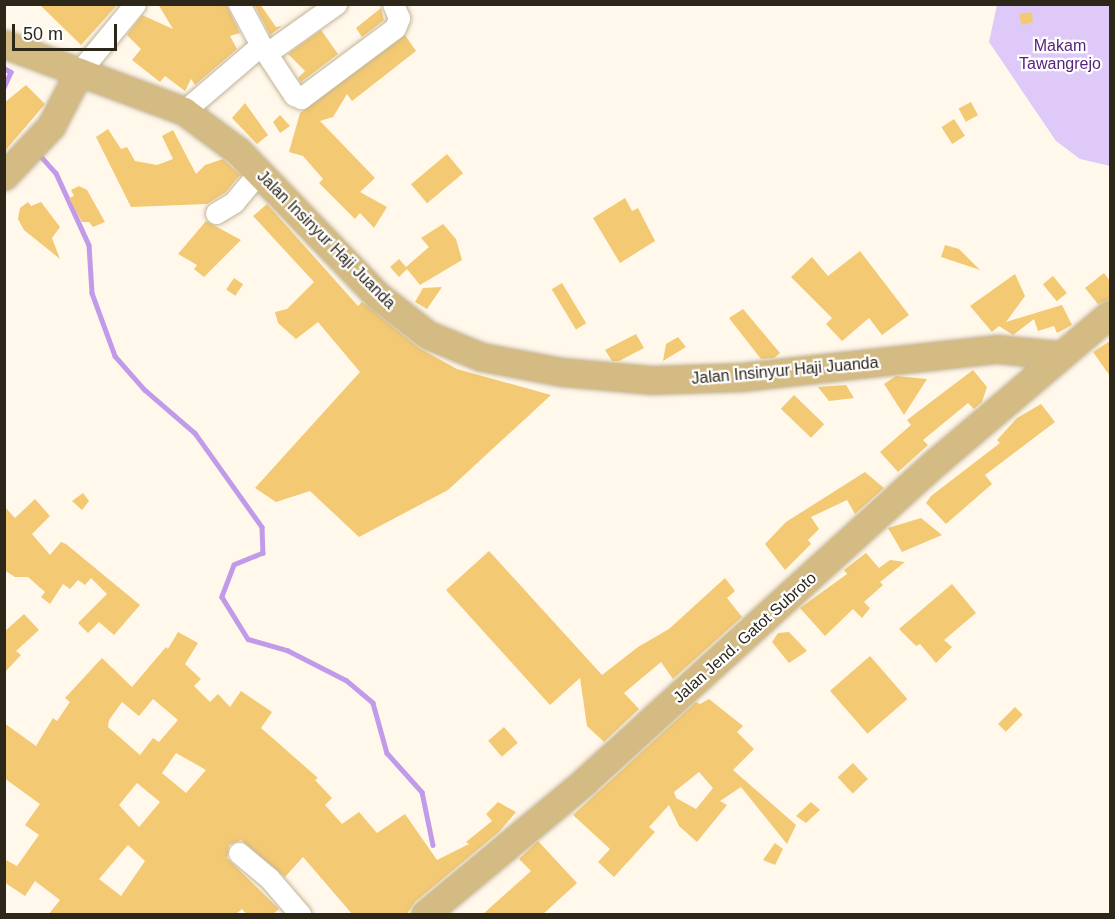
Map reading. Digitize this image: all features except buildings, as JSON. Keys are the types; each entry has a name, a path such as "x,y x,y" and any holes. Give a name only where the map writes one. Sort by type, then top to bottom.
{"main road":[{"name":"Jalan Insinyur Haji Juanda","path":"4,44 184,111 228,143 259,172 317,236 407,320 442,343 491,359 586,375 663,380 742,377 997,350 1059,355"},
{"path":"4,176 33,146 61,111 79,72"},
{"name":"Jalan Jend. Gatot Subroto","path":"424,915 692,687 936,462 1007,404 1059,355 1110,314"}],"street":[{"path":"79,72 135,4"},
{"path":"239,4 264,49 295,96 301,98 395,28 399,18 393,4"},
{"path":"184,111 264,49 336,4"},
{"path":"216,213 234,202 259,172"},
{"path":"239,853 269,878 300,915"}],"green space":[{"name":"Makam Tawangrejo","path":"997,5 1110,5 1110,166 1080,159 1056,141 989,42"}],"waterway":[{"path":"4,68 11,72 4,88"},
{"path":"37,152 56,173 89,245 92,293 115,356 145,390 195,433 262,527 263,553 234,565 222,597 248,639 287,650 346,680 373,703 387,753 422,792 433,845"}]}
